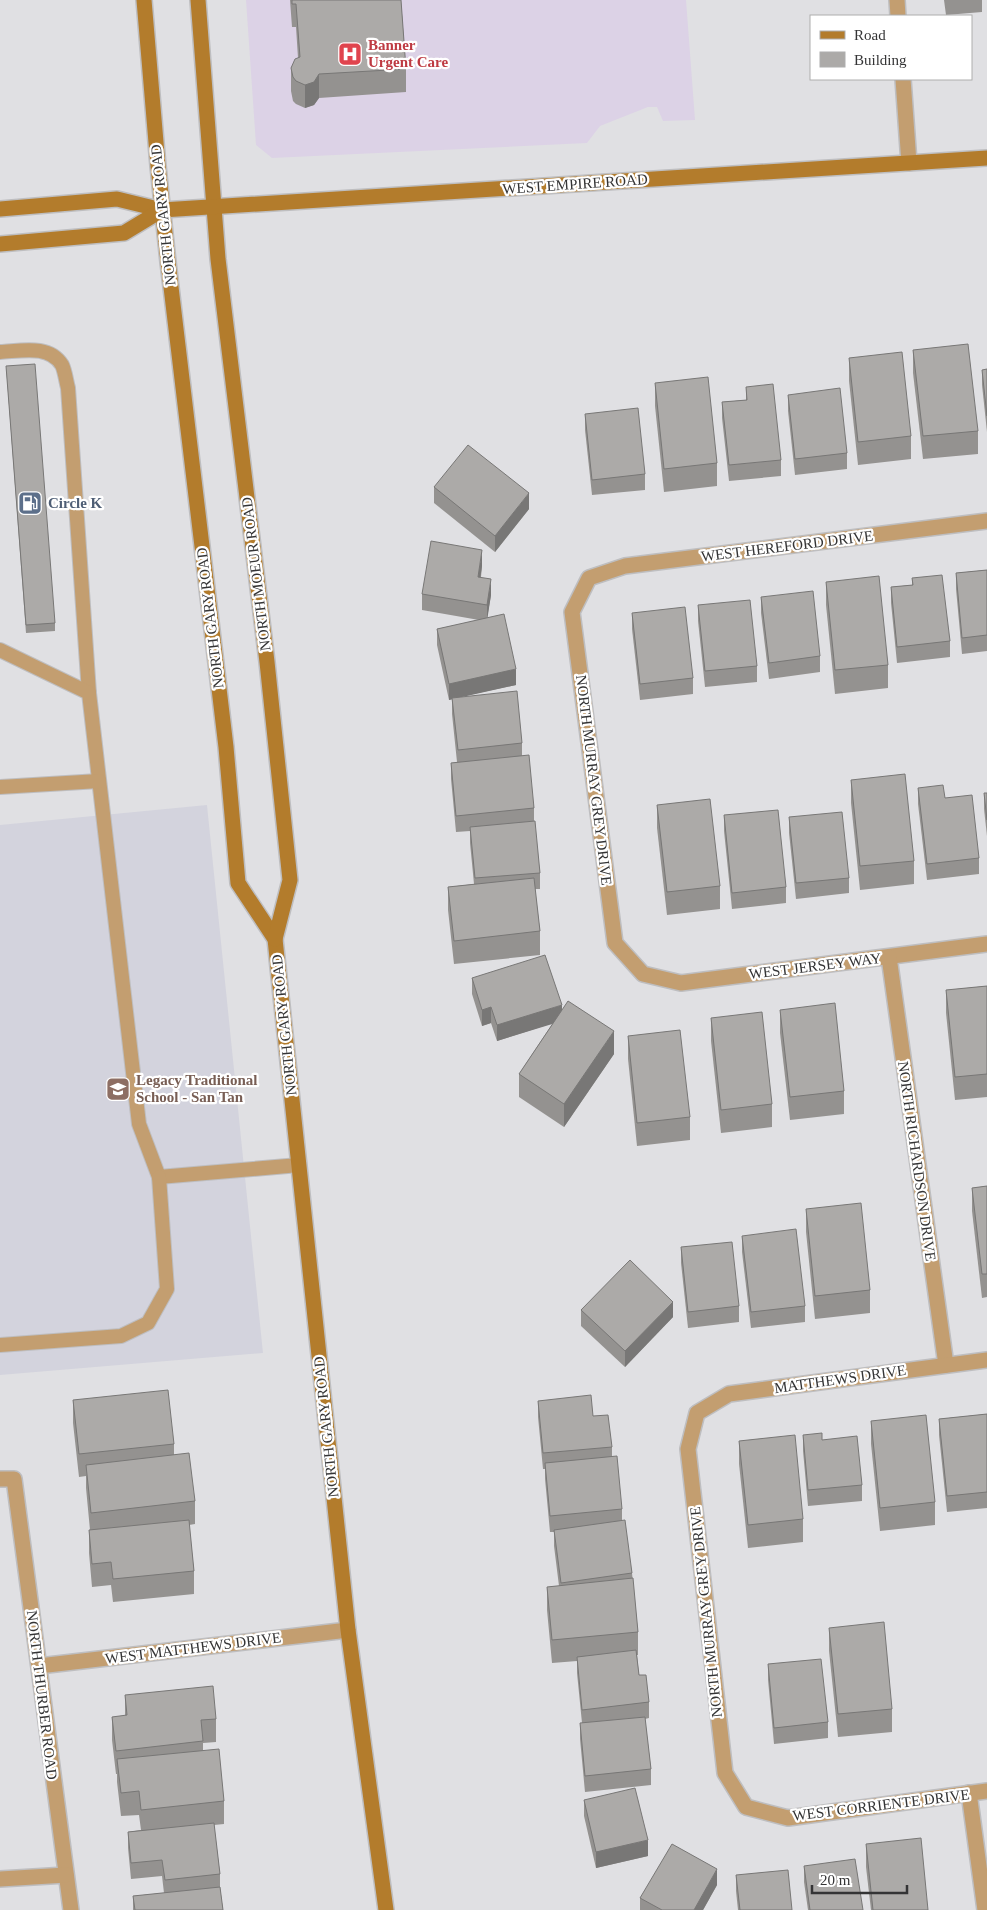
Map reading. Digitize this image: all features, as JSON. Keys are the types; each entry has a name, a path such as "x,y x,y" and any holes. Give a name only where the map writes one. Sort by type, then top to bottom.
{"main road":[{"name":"NORTH GARY ROAD","path":"144,0 162,210 226,747 238,883 275,939 348,1630 386,1910"},
{"path":"198,0 214,207"},
{"name":"WEST EMPIRE ROAD","path":"162,210 987,158"},
{"path":"0,209 117,199 162,210"},
{"name":"NORTH MOEUR ROAD","path":"214,207 218,259 266,652 290,880 275,939"},
{"path":"0,244 124,233 162,210"}],"street":[{"path":"897,0 898,15"},
{"path":"903,80 909,163"},
{"name":"WEST HEREFORD DRIVE","path":"589,578 625,566 987,521"},
{"name":"NORTH MURRAY GREY DRIVE","path":"589,578 572,612 615,943 643,974"},
{"name":"WEST JERSEY WAY","path":"643,974 681,983 987,944"},
{"name":"NORTH RICHARDSON DRIVE","path":"889,957 946,1365"},
{"name":"MATTHEWS DRIVE","path":"697,1413 729,1394 987,1360"},
{"name":"NORTH MURRAY GREY DRIVE","path":"697,1413 688,1449 725,1773 746,1807"},
{"name":"NORTH THURBER ROAD","path":"7,1479 39,1666 70,1910"},
{"name":"WEST MATTHEWS DRIVE","path":"39,1666 348,1630"},
{"name":"WEST CORRIENTE DRIVE","path":"746,1807 788,1818 987,1791"},
{"path":"969,1793 985,1910"},
{"path":"0,1879 66,1875"}],"lane":[{"path":"0,352 33,350 53,355 62,366 68,388 89,693 98,781 126,996 139,1124 159,1177 167,1288 148,1322 121,1336 0,1345"},
{"path":"0,650 89,693"},
{"path":"0,787 98,781"},
{"path":"159,1177 299,1166"}],"shaded area":[{"path":"246,0 686,0 695,120 663,121 657,107 648,107 600,126 587,143 272,158 256,145"},
{"name":"Legacy Traditional School - San Tan","path":"207,805 263,1353 0,1375 0,825"}],"building":[{"name":"Banner Urgent Care","path":"292,0 401,0 406,69 319,74 314,82 305,85 296,81 291,68 295,59 300,57 296,4 292,4"},
{"path":"968,344 978,431 923,436 913,350"},
{"path":"902,352 911,436 858,442 849,358"},
{"name":"Circle K","path":"35,364 55,623 26,625 6,366"},
{"path":"987,369 987,416 982,370"},
{"path":"708,377 717,463 664,469 655,383"},
{"path":"773,384 781,460 729,465 722,402 747,400 746,387"},
{"path":"840,388 847,453 795,459 788,395"},
{"path":"638,408 645,474 592,480 585,414"},
{"path":"468,445 529,493 495,536 434,487"},
{"path":"431,541 482,550 478,577 491,579 487,605 422,594"},
{"path":"987,570 987,635 962,638 956,573"},
{"path":"942,575 950,641 897,647 891,587 913,585 912,578"},
{"path":"879,576 888,665 835,670 826,582"},
{"path":"813,591 820,656 769,663 761,597"},
{"path":"750,600 757,666 705,671 698,605"},
{"path":"685,607 693,678 640,684 632,613"},
{"path":"504,614 516,669 449,684 437,629"},
{"path":"517,691 522,743 458,750 452,698"},
{"path":"529,755 534,808 456,816 451,763"},
{"path":"905,774 914,861 860,866 851,780"},
{"path":"943,785 945,798 972,795 979,858 927,864 918,788"},
{"path":"984,793 987,793 987,820"},
{"path":"710,799 720,886 667,892 657,805"},
{"path":"778,810 786,887 732,893 724,815"},
{"path":"842,812 849,878 796,883 789,817"},
{"path":"535,821 540,873 475,878 470,827"},
{"path":"534,878 540,931 454,941 448,887"},
{"path":"545,955 562,1005 497,1025 491,1007 482,1010 472,978"},
{"path":"987,986 987,1074 955,1077 946,990"},
{"path":"568,1001 614,1031 564,1104 519,1074"},
{"path":"835,1003 844,1091 790,1097 780,1010"},
{"path":"762,1012 772,1104 721,1110 711,1018"},
{"path":"680,1030 690,1117 637,1123 628,1036"},
{"path":"987,1186 987,1274 982,1274 972,1188"},
{"path":"861,1203 870,1290 815,1296 806,1209"},
{"path":"796,1229 805,1306 751,1312 742,1236"},
{"path":"732,1242 739,1306 688,1312 681,1247"},
{"path":"630,1260 673,1302 625,1351 581,1310"},
{"path":"168,1390 174,1444 79,1454 73,1400"},
{"path":"591,1395 593,1416 608,1415 612,1447 543,1453 538,1401"},
{"path":"987,1414 987,1492 947,1496 939,1419"},
{"path":"926,1415 935,1502 880,1508 871,1421"},
{"path":"822,1433 822,1440 857,1436 862,1485 808,1490 803,1435"},
{"path":"795,1435 803,1519 748,1525 739,1441"},
{"path":"189,1453 195,1501 91,1513 86,1465"},
{"path":"617,1456 622,1509 550,1516 545,1463"},
{"path":"189,1520 194,1571 113,1579 111,1562 92,1564 89,1530"},
{"path":"625,1520 632,1573 561,1583 554,1530"},
{"path":"633,1578 638,1632 552,1640 547,1587"},
{"path":"884,1622 892,1709 838,1714 829,1628"},
{"path":"636,1650 639,1675 646,1675 649,1702 582,1710 577,1657"},
{"path":"821,1659 828,1722 774,1728 768,1664"},
{"path":"213,1686 216,1719 201,1720 203,1741 116,1751 112,1717 127,1715 125,1695"},
{"path":"645,1717 651,1769 585,1776 580,1723"},
{"path":"219,1749 224,1801 141,1810 139,1791 121,1793 117,1759"},
{"path":"635,1788 648,1840 596,1852 584,1800"},
{"path":"214,1823 220,1874 165,1880 162,1860 131,1863 128,1832"},
{"path":"921,1838 928,1910 873,1910 866,1844"},
{"path":"672,1844 717,1869 694,1910 662,1910 640,1898"},
{"path":"855,1859 863,1910 810,1910 804,1866"},
{"path":"788,1870 792,1910 740,1910 736,1875"},
{"path":"220,1887 223,1910 135,1910 133,1896"}],"place":[{"name":"Banner Urgent Care","path":"350,54"},
{"name":"Circle K","path":"30,503"},
{"name":"Legacy Traditional School - San Tan","path":"118,1089"}]}
